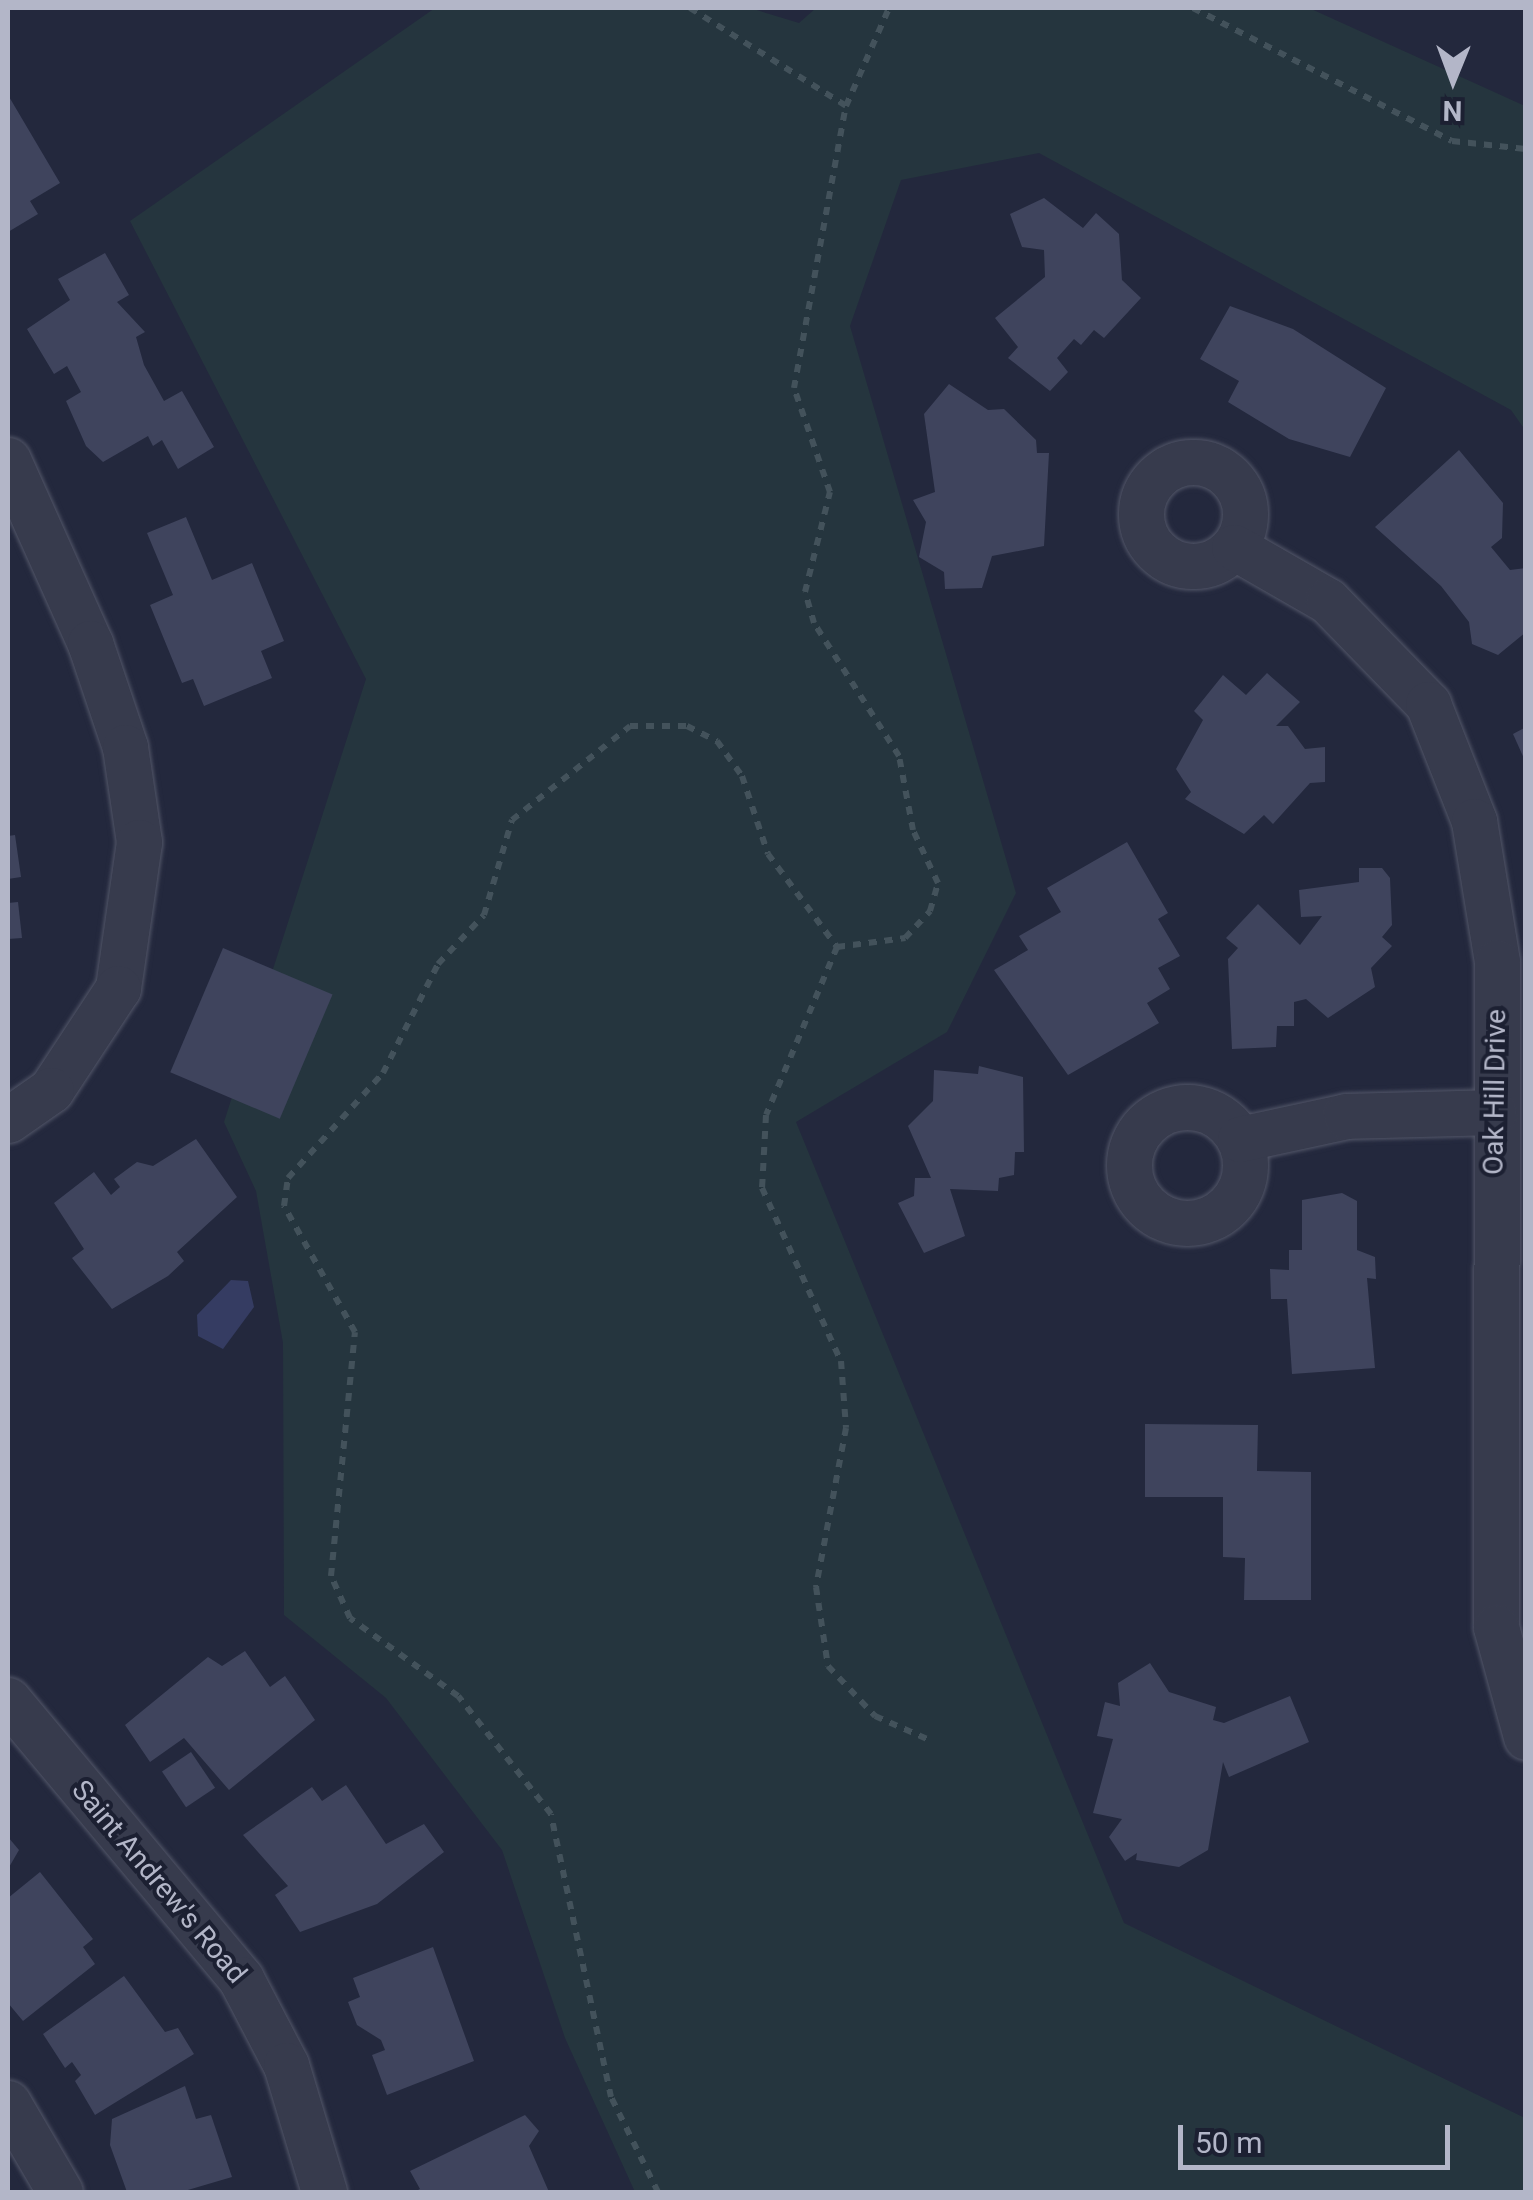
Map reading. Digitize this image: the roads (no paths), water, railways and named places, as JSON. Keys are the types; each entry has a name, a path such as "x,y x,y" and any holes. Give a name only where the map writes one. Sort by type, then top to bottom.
{"street":[{"path":"8,460 90,643 125,748 139,842 118,988 76,1060 8,1120"},
{"name":"Oak Hill Drive","path":"1234,547 1328,601 1428,704 1474,821 1511,962 1494,1112 1496,1627 1526,1737"},
{"path":"1240,1139 1346,1116 1494,1112"},
{"name":"Saint Andrew's Road","path":"8,1700 241,1978 286,2065 324,2192"},
{"path":"8,2102 60,2192"}],"water":[{"path":"231,1280 248,1281 254,1307 223,1349 198,1336 197,1315"}]}
